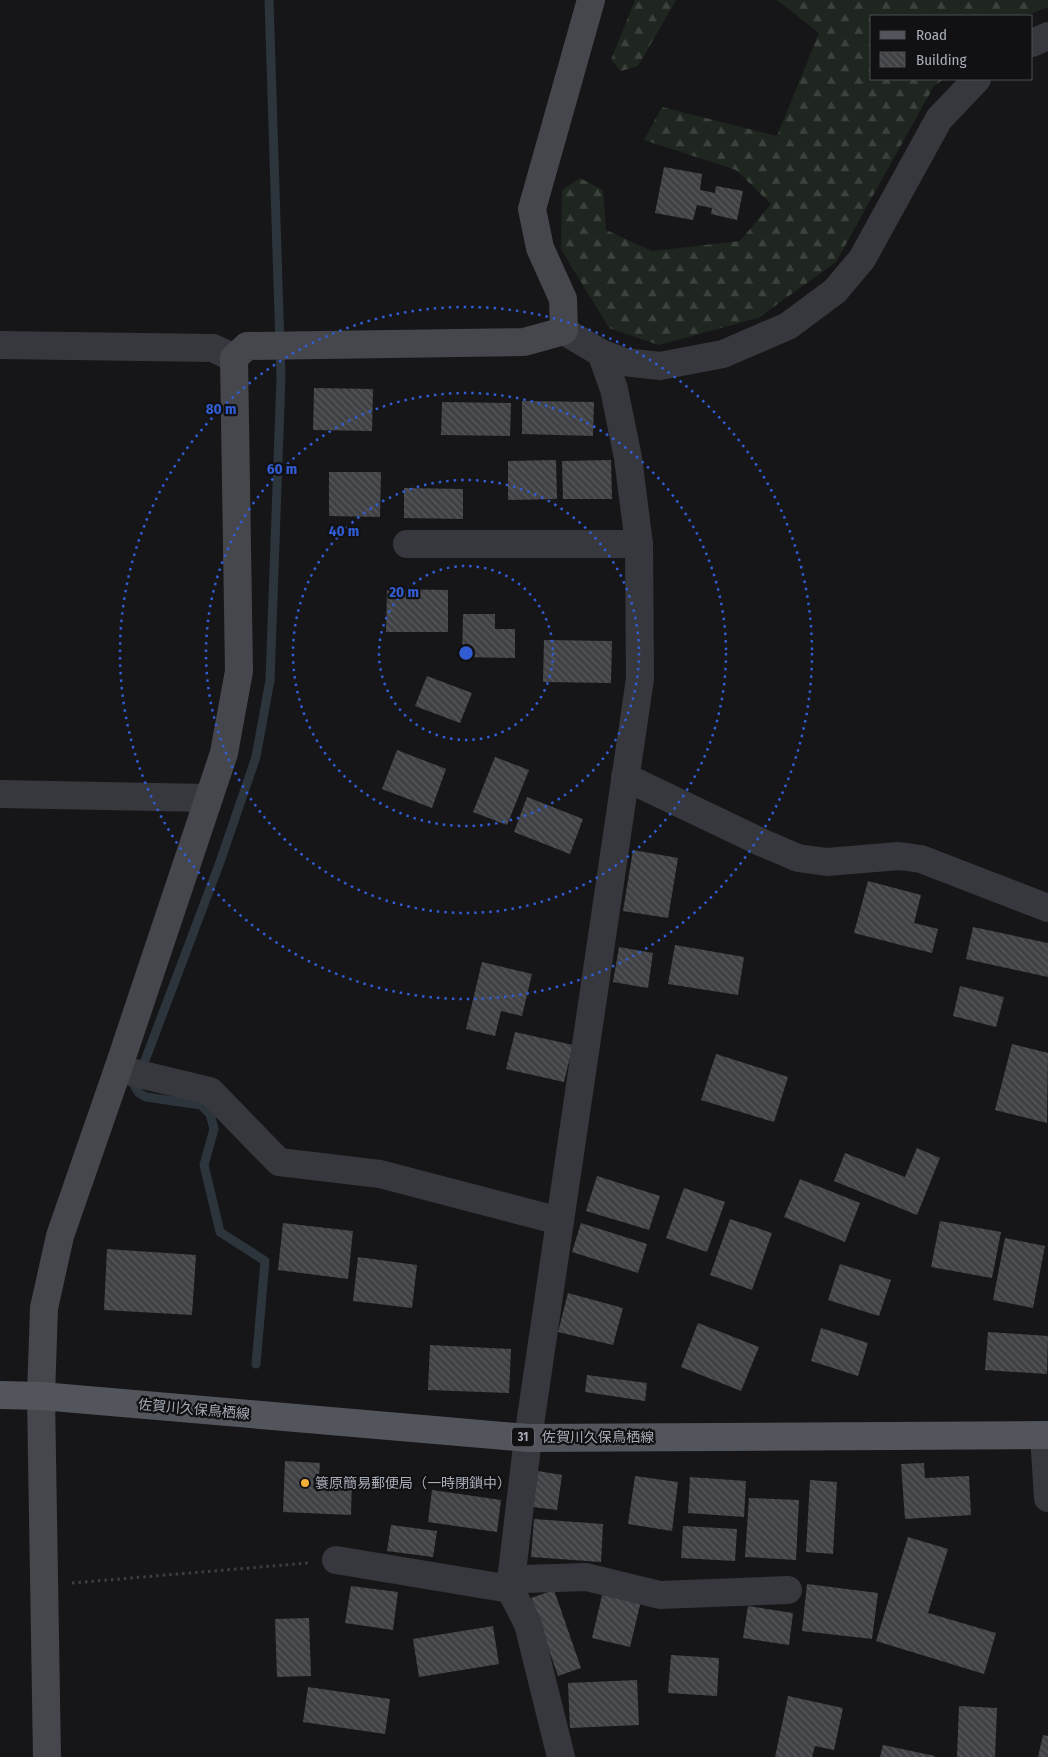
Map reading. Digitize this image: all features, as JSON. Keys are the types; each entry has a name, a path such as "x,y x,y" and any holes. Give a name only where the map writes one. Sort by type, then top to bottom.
{"main road":[{"name":"佐賀川久保鳥栖線","path":"0,1395 41,1396 528,1438 1046,1436"}],"street":[{"path":"564,330 563,298 540,248 532,209 591,0"},
{"path":"1033,43 1048,36"},
{"path":"47,1757 41,1396 44,1308 60,1236 118,1070 224,753 239,671 234,358 246,346 524,342 564,330 601,353 624,362 660,366 723,354 788,326 835,291 862,259 939,119 976,80"},
{"path":"0,345 213,348 234,358"},
{"path":"560,1757 528,1624 510,1589 528,1438 640,679 639,544 628,458 614,389 601,353"},
{"path":"407,544 639,544"},
{"path":"625,777 798,858 827,862 899,856 921,859 1048,908"},
{"path":"0,794 208,798"},
{"path":"118,1070 210,1091 279,1162 380,1174 560,1221"},
{"path":"1046,1436 1048,1498"},
{"path":"336,1560 510,1589 524,1579 586,1577 660,1594 788,1590"}],"path":[{"path":"44,1585 336,1560"}],"green space":[{"path":"635,0 676,0 638,66 621,71 611,60"},
{"path":"777,0 1048,0 1048,7 1028,15 870,15 870,80 943,80 934,86 836,262 758,318 659,345 609,328 561,249 562,190 580,178 603,190 606,230 652,251 740,241 771,204 736,170 644,140 662,107 777,136 819,33"}],"building":[{"path":"664,167 702,174 700,190 715,193 716,186 743,191 737,220 711,214 712,208 697,205 693,220 655,213"},
{"path":"314,388 373,389 372,431 313,430"},
{"path":"522,401 594,402 593,436 522,434"},
{"path":"442,402 511,403 510,436 441,435"},
{"path":"556,460 557,499 508,500 508,461"},
{"path":"611,460 612,499 563,499 562,461"},
{"path":"329,472 381,472 380,517 329,516"},
{"path":"404,488 463,489 463,519 404,518"},
{"path":"387,589 448,590 448,632 386,632"},
{"path":"463,614 495,614 495,629 515,629 515,658 462,657"},
{"path":"544,640 612,641 611,683 543,682"},
{"path":"427,676 472,693 460,723 415,706"},
{"path":"397,750 446,769 432,808 382,789"},
{"path":"495,757 529,770 507,825 473,812"},
{"path":"527,797 583,819 570,854 514,832"},
{"path":"633,850 678,858 668,918 623,911"},
{"path":"868,881 921,895 914,923 938,929 932,953 854,933"},
{"path":"973,927 1048,943 1048,977 966,959"},
{"path":"675,945 744,957 738,995 668,984"},
{"path":"619,947 653,953 648,988 613,982"},
{"path":"482,962 532,974 522,1016 501,1011 495,1036 466,1029"},
{"path":"960,986 1004,997 996,1027 953,1016"},
{"path":"515,1032 573,1045 564,1082 506,1069"},
{"path":"1012,1044 1048,1053 1047,1123 995,1110"},
{"path":"716,1054 788,1077 774,1122 701,1100"},
{"path":"917,1148 940,1158 917,1215 834,1181 845,1153 905,1177"},
{"path":"597,1176 660,1196 649,1230 586,1211"},
{"path":"800,1179 860,1203 845,1242 784,1217"},
{"path":"684,1188 725,1202 707,1252 666,1238"},
{"path":"730,1219 772,1233 752,1290 710,1275"},
{"path":"940,1221 1001,1232 992,1278 931,1267"},
{"path":"283,1223 353,1231 348,1279 278,1270"},
{"path":"581,1223 647,1244 638,1273 572,1252"},
{"path":"1005,1238 1045,1246 1033,1308 993,1300"},
{"path":"107,1249 196,1255 192,1315 104,1310"},
{"path":"358,1257 417,1265 412,1308 353,1301"},
{"path":"840,1264 891,1280 879,1316 828,1300"},
{"path":"568,1293 623,1308 613,1345 558,1332"},
{"path":"698,1323 759,1347 741,1391 681,1367"},
{"path":"821,1328 868,1343 858,1376 811,1361"},
{"path":"988,1332 1048,1336 1047,1374 985,1370"},
{"path":"430,1345 511,1349 509,1393 428,1390"},
{"path":"587,1375 647,1383 645,1401 585,1392"},
{"path":"285,1461 320,1463 319,1476 352,1478 351,1515 283,1512"},
{"path":"924,1463 925,1478 969,1476 971,1515 905,1519 901,1464"},
{"path":"538,1471 562,1475 557,1510 533,1507"},
{"path":"635,1476 678,1482 672,1531 628,1524"},
{"path":"690,1477 746,1481 744,1517 688,1513"},
{"path":"810,1480 837,1482 833,1554 806,1552"},
{"path":"432,1490 501,1500 497,1532 428,1522"},
{"path":"749,1498 799,1500 796,1560 745,1557"},
{"path":"534,1519 603,1524 601,1562 531,1557"},
{"path":"391,1525 437,1531 433,1557 387,1551"},
{"path":"683,1526 737,1529 735,1561 681,1558"},
{"path":"908,1537 948,1549 928,1613 996,1633 984,1674 876,1641"},
{"path":"807,1584 878,1593 872,1639 802,1631"},
{"path":"351,1586 398,1592 393,1630 345,1623"},
{"path":"554,1590 581,1668 558,1676 531,1598"},
{"path":"603,1591 641,1601 630,1647 592,1638"},
{"path":"748,1606 793,1613 789,1645 743,1638"},
{"path":"309,1618 311,1676 277,1677 275,1619"},
{"path":"493,1626 499,1664 419,1677 413,1639"},
{"path":"671,1655 719,1658 717,1696 668,1693"},
{"path":"637,1680 639,1725 570,1728 568,1683"},
{"path":"308,1687 390,1699 385,1734 303,1722"},
{"path":"788,1696 843,1708 834,1750 815,1746 812,1757 775,1757"},
{"path":"959,1706 997,1708 995,1757 957,1757"},
{"path":"1043,1735 1048,1736 1048,1757 1038,1757"},
{"path":"883,1745 935,1756 935,1757 880,1757"}],"waterway":[{"path":"256,1364 265,1261 220,1232 204,1165 214,1129 210,1114 201,1105 146,1097 139,1093 135,1087 220,862 256,757 270,680 281,378 269,0"}],"place":[{"name":"簑原簡易郵便局（一時閉鎖中）","path":"305,1483"}]}
